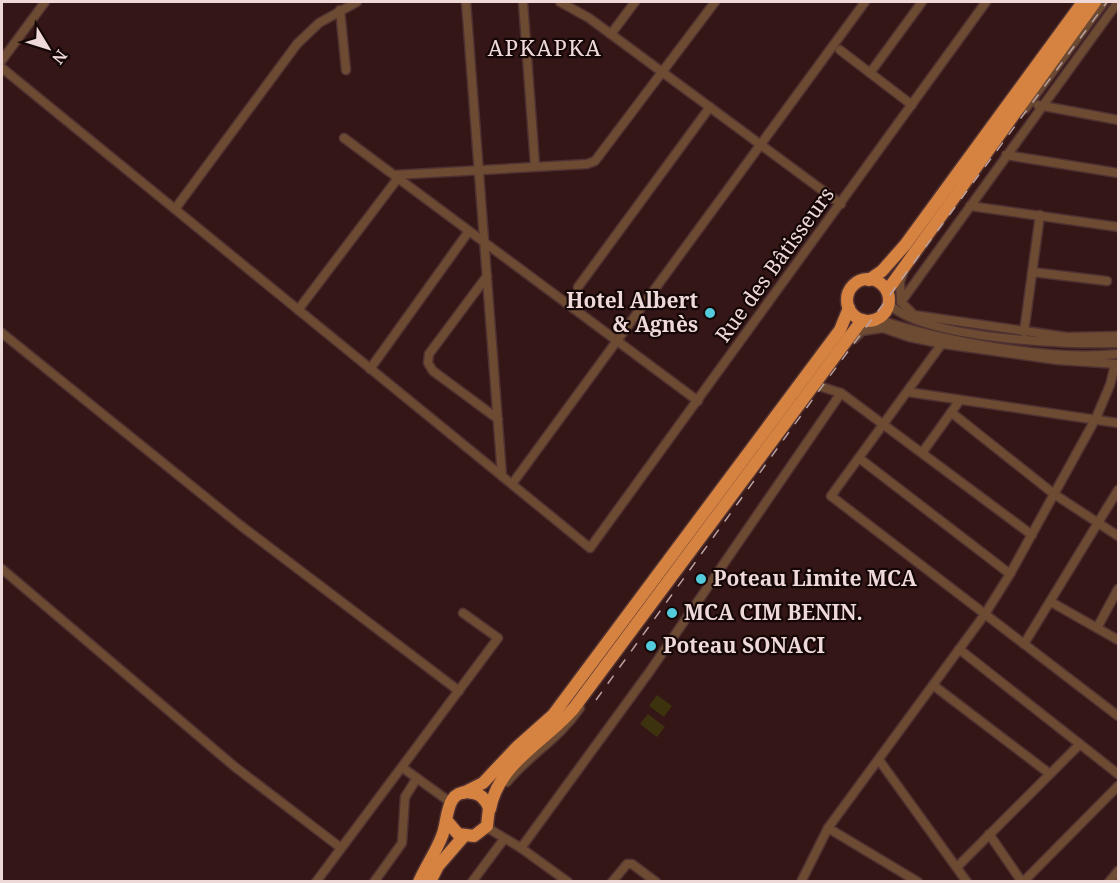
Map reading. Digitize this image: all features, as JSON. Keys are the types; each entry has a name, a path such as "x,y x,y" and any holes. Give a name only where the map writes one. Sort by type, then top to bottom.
{"highway":[{"path":"418,882 442,836 450,802 483,783 517,747 553,715 840,330 849,308 848,299 853,287 882,271 905,245 1083,2"},
{"path":"849,308 862,320 876,319 886,312 892,299 1095,2"},
{"path":"869,280 878,282 892,299"},
{"path":"447,821 452,829 464,836 476,835 486,827 500,781 510,767 559,726 574,708 862,320"},
{"path":"463,793 478,795 491,805"},
{"path":"430,882 443,859 464,836"}],"street":[{"path":"2,60 45,2"},
{"path":"175,209 297,44 319,23 357,2"},
{"path":"466,2 502,476"},
{"path":"523,2 535,165"},
{"path":"564,2 762,144 841,204"},
{"path":"611,34 636,2"},
{"path":"298,310 396,176 535,165 587,164 596,161 715,2"},
{"path":"2,68 512,484 865,2"},
{"path":"870,73 922,2"},
{"name":"Rue des Bâtisseurs","path":"512,484 590,548 986,2"},
{"path":"892,299 905,270 1028,99 1104,2"},
{"path":"892,299 970,206 1040,106 1118,2"},
{"path":"340,10 346,70"},
{"path":"840,50 912,105"},
{"path":"1028,99 1040,106 1119,120"},
{"path":"578,287 710,107"},
{"path":"344,138 698,401"},
{"path":"1006,155 1119,173"},
{"path":"970,206 1119,227"},
{"path":"1024,332 1040,215"},
{"path":"370,369 469,231"},
{"path":"1032,272 1107,282"},
{"path":"487,276 429,354 428,363 433,371 498,419"},
{"path":"892,299 914,315 1068,337 1119,336"},
{"path":"892,299 906,317 982,334 1090,345 1119,344"},
{"path":"804,880 828,828 985,614 1010,574 1096,418 1117,365 1057,360 945,341 876,319"},
{"path":"491,805 526,760 552,742 572,720 860,332 866,329 883,328 909,338 1056,353 1119,354"},
{"path":"2,333 223,512 459,691"},
{"path":"945,341 831,496 1119,716"},
{"path":"819,386 841,393 1032,535"},
{"path":"908,392 1119,423"},
{"path":"521,848 650,670 841,393"},
{"path":"922,453 960,400"},
{"path":"952,413 1054,494 1119,536"},
{"path":"859,458 1010,574"},
{"path":"1024,644 1119,490"},
{"path":"2,569 219,754 341,848"},
{"path":"1096,628 1119,589"},
{"path":"1051,602 1119,640"},
{"path":"316,882 498,638 462,613"},
{"path":"959,650 1119,774"},
{"path":"933,685 1050,774"},
{"path":"957,867 1080,744"},
{"path":"879,760 967,882"},
{"path":"403,768 450,802"},
{"path":"374,882 402,843 405,797 417,778"},
{"path":"989,834 1023,882 1119,786"},
{"path":"486,827 521,848 568,882"},
{"path":"828,828 918,882"},
{"path":"472,882 504,839"},
{"path":"612,882 627,864 632,864 656,882"},
{"path":"1109,882 1119,871"}],"shaded area":[{"path":"657,695 672,706 664,717 649,706"},
{"path":"648,714 665,727 657,737 640,724"}],"railway":[{"path":"596,700 818,392 1107,2"}],"place":[{"name":"Hotel Albert & Agnès","path":"710,313"},
{"name":"Poteau Limite MCA","path":"701,579"},
{"name":"MCA CIM BENIN.","path":"672,613"},
{"name":"Poteau SONACI","path":"651,646"}],"district":[{"name":"APKAPKA","path":"545,48"}]}
